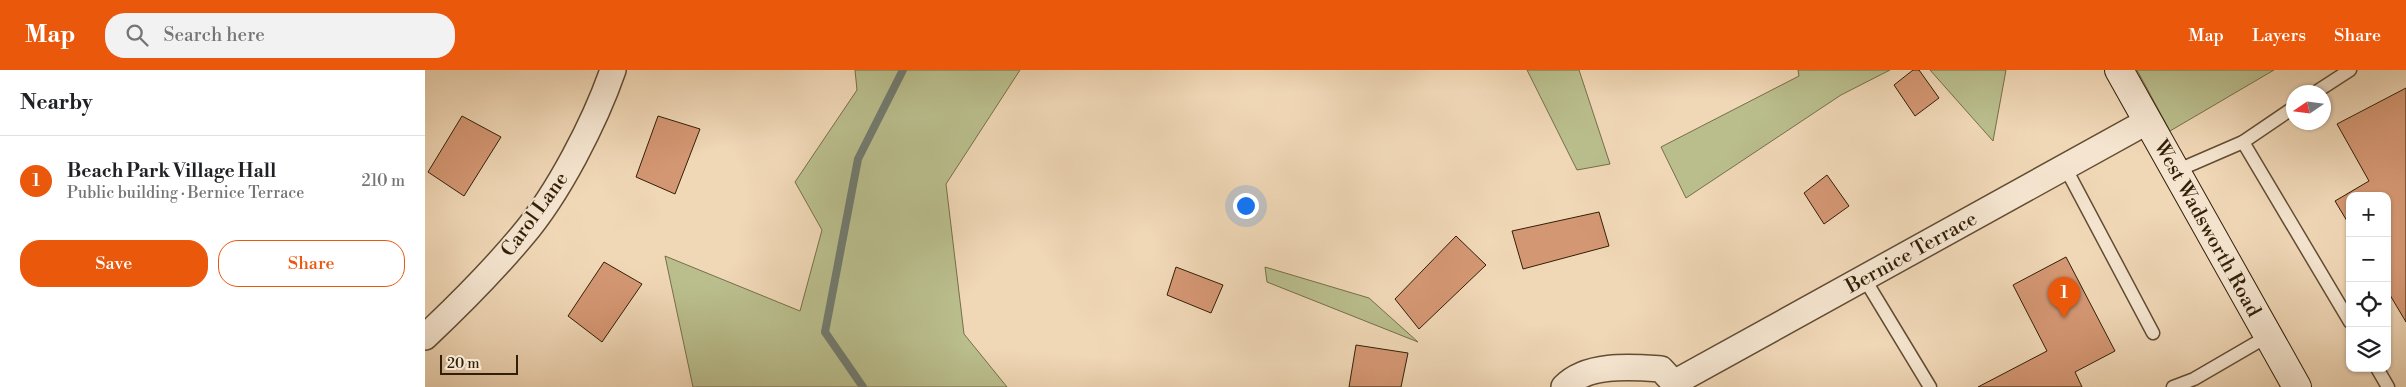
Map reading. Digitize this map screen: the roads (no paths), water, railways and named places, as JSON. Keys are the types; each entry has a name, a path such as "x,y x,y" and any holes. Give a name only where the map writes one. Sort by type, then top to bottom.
{"main road":[{"name":"West Wadsworth Road","path":"2119,70 2297,387"}],"street":[{"name":"Carol Lane","path":"425,337 477,288 524,234 565,173 605,93 613,70"},
{"name":"Bernice Terrace","path":"1674,385 2148,121"},
{"path":"1564,387 1589,373 1631,367 1661,369 1674,385"}],"lane":[{"path":"2328,85 2350,70"},
{"path":"2176,171 2243,142 2286,113"},
{"path":"2243,142 2346,315"},
{"path":"2065,167 2153,334"},
{"path":"1865,278 1930,387"},
{"path":"2173,387 2196,383 2268,336"},
{"path":"2379,372 2388,387"}],"waterway":[{"path":"863,387 825,332 858,159 903,70"}],"place":[{"name":"Beach Park Village Hall","path":"2064,318"}]}
